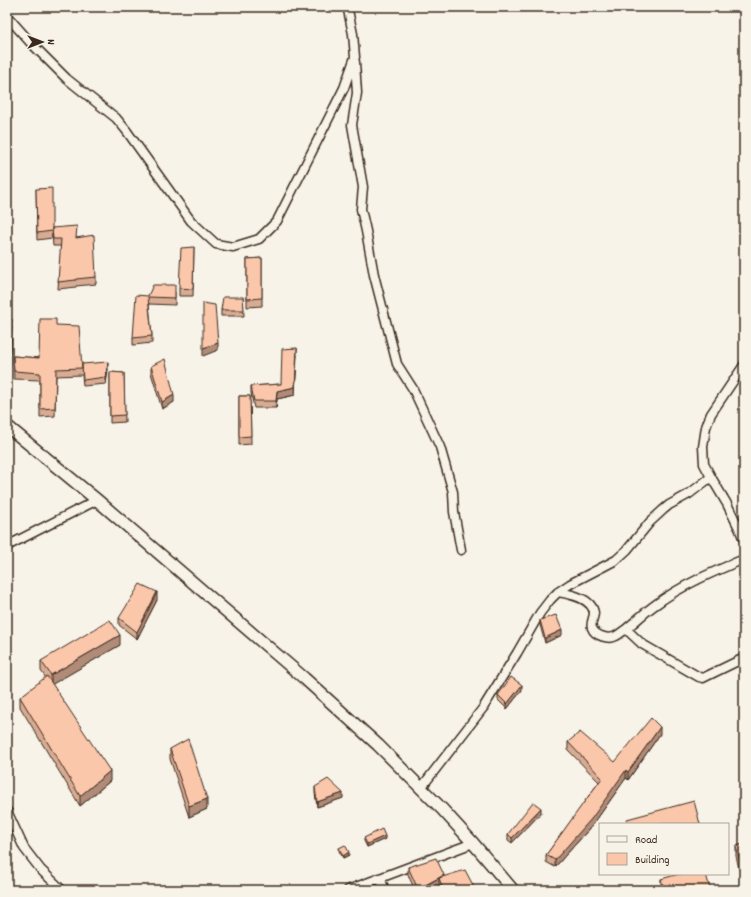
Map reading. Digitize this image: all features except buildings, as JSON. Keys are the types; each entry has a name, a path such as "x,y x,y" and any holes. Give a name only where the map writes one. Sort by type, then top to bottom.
{"main road":[{"path":"10,432 97,500 304,678 378,745 473,843 513,890"}],"street":[{"path":"346,7 353,34 357,92 352,125 363,187 361,209 374,275 397,364 413,389 440,447 453,492 454,512 461,550"},
{"path":"7,16 30,42 67,79 116,118 191,221 216,244 233,247 259,239 277,221 344,88 355,57"},
{"path":"744,365 711,414 706,428 703,447 704,464 730,510 744,540"},
{"path":"421,788 483,708 540,613 550,600 558,592 570,584 616,560 627,550 650,522 663,510 711,478"},
{"path":"7,546 97,500"},
{"path":"558,592 571,594 589,603 594,615 591,623 594,633 613,638 654,605 676,591 704,576 744,559"},
{"path":"626,629 642,644 703,678 744,658"},
{"path":"7,811 24,848 40,870 62,890"},
{"path":"348,890 473,843"},
{"path":"380,878 385,890"}]}
